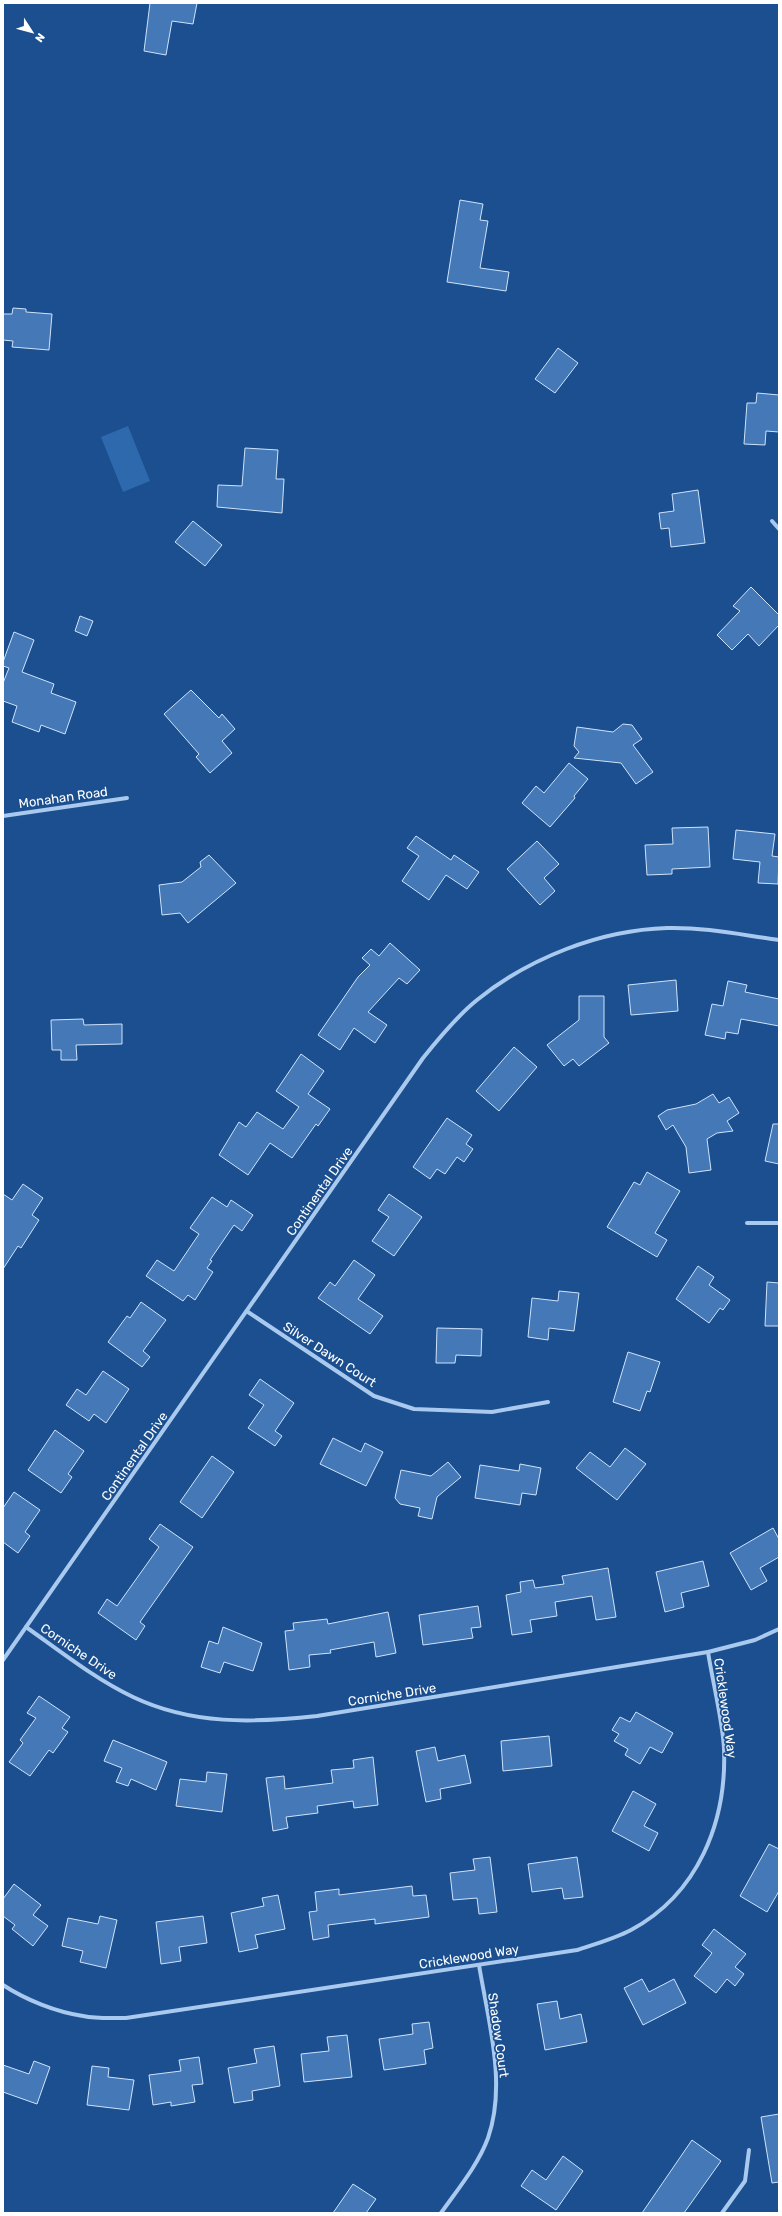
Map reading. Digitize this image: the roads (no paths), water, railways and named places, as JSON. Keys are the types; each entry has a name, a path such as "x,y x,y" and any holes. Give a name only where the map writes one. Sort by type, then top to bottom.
{"street":[{"path":"772,521 779,529"},
{"name":"Monahan Road","path":"3,816 127,798"},
{"name":"Continental Drive","path":"3,1660 248,1312 423,1058 442,1035 476,1001 513,975 549,957 584,944 625,934 666,928 707,930 779,940"},
{"path":"747,1223 779,1223"},
{"name":"Silver Dawn Court","path":"248,1312 374,1396 414,1409 492,1412 548,1402"},
{"name":"Corniche Drive","path":"26,1627 113,1687 132,1697 186,1716 232,1722 273,1721 317,1716 708,1652 755,1640 779,1629"},
{"name":"Cricklewood Way","path":"3,1985 12,1992 47,2007 83,2016 126,2018 577,1950 606,1941 631,1930 667,1903 682,1887 710,1843 719,1817 724,1784 724,1746 708,1652"},
{"name":"Shadow Court","path":"441,2213 478,2158 488,2139 494,2118 497,2076 479,1965"},
{"path":"722,2213 745,2181 749,2150"}]}
